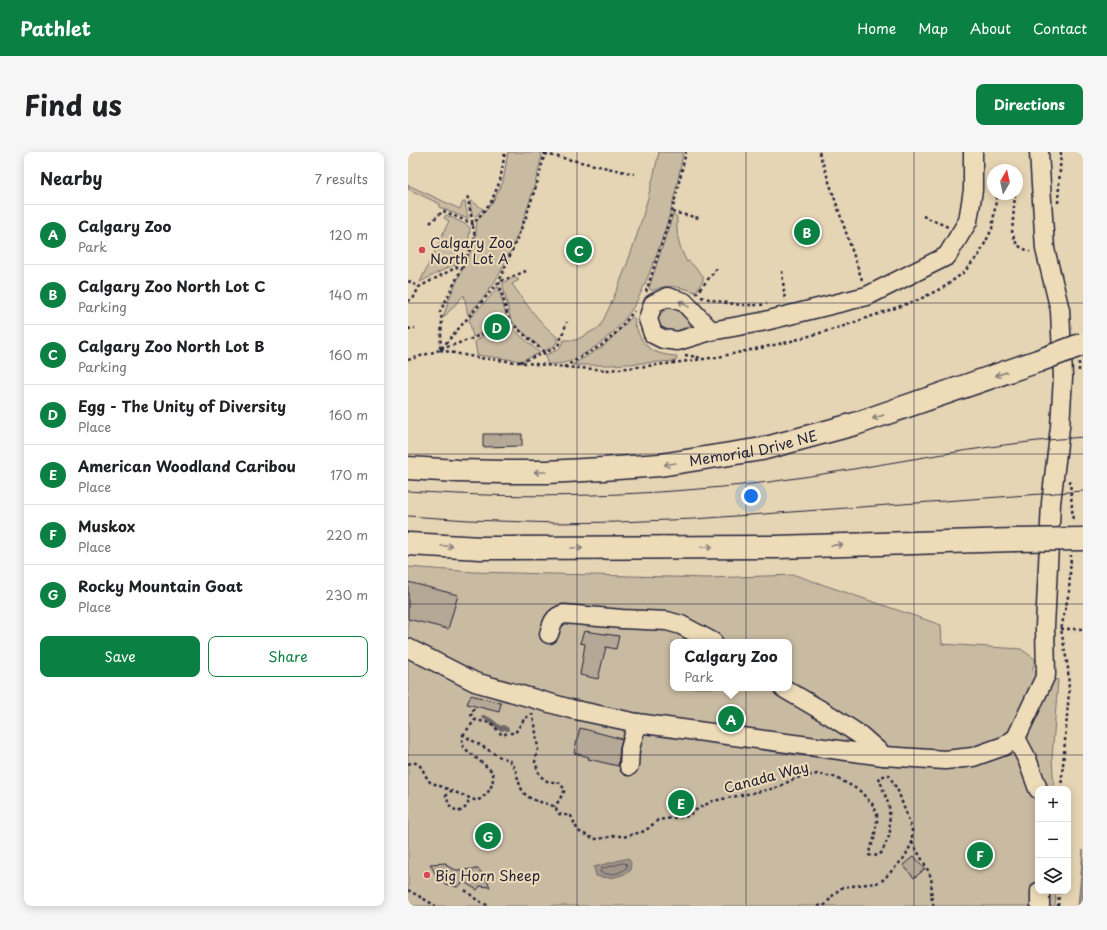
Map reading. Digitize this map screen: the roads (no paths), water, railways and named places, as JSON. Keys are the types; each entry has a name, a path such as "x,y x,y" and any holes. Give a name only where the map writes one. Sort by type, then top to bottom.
{"highway":[{"name":"Memorial Drive NE","path":"408,468 502,472 547,472 603,469 660,465 762,449 856,424 1083,344"},
{"path":"408,544 481,548 769,547 1083,539"}],"lane":[{"path":"711,331 761,322 867,296 947,256 968,221 973,190 974,152"},
{"path":"408,648 475,682 571,709 637,723 884,756 945,760 973,757 1004,746 1016,738 1046,675 1045,627 1051,503 1060,427 1063,377 1060,310 1045,249 1039,152"},
{"path":"549,634 552,622 555,618 564,614 666,621 681,625 707,639"},
{"path":"788,691 816,706 860,735 884,756"},
{"path":"629,766 630,749 637,723"},
{"path":"1016,738 1027,759 1037,786"},
{"path":"1040,894 1040,906"}],"water":[{"path":"1083,850 1083,906 1078,906"},
{"path":"628,858 631,863 630,871 613,877 596,876 594,867"}],"waterway":[{"path":"483,717 489,719 500,728 502,729 503,727 507,729"}],"tram line":[{"path":"408,491 453,494 544,496 679,491 769,482 1004,445 1083,437"},
{"path":"408,516 557,523 618,522 694,519 1083,491"}],"place":[{"name":"Calgary Zoo North Lot C","path":"807,232"},
{"name":"Calgary Zoo North Lot A","path":"422,250"},
{"name":"Calgary Zoo North Lot B","path":"579,250"},
{"name":"Egg - The Unity of Diversity","path":"497,327"},
{"name":"Calgary Zoo","path":"731,719"},
{"name":"American Woodland Caribou","path":"681,803"},
{"name":"Rocky Mountain Goat","path":"488,836"},
{"name":"Muskox","path":"980,855"},
{"name":"Big Horn Sheep","path":"427,875"}]}
